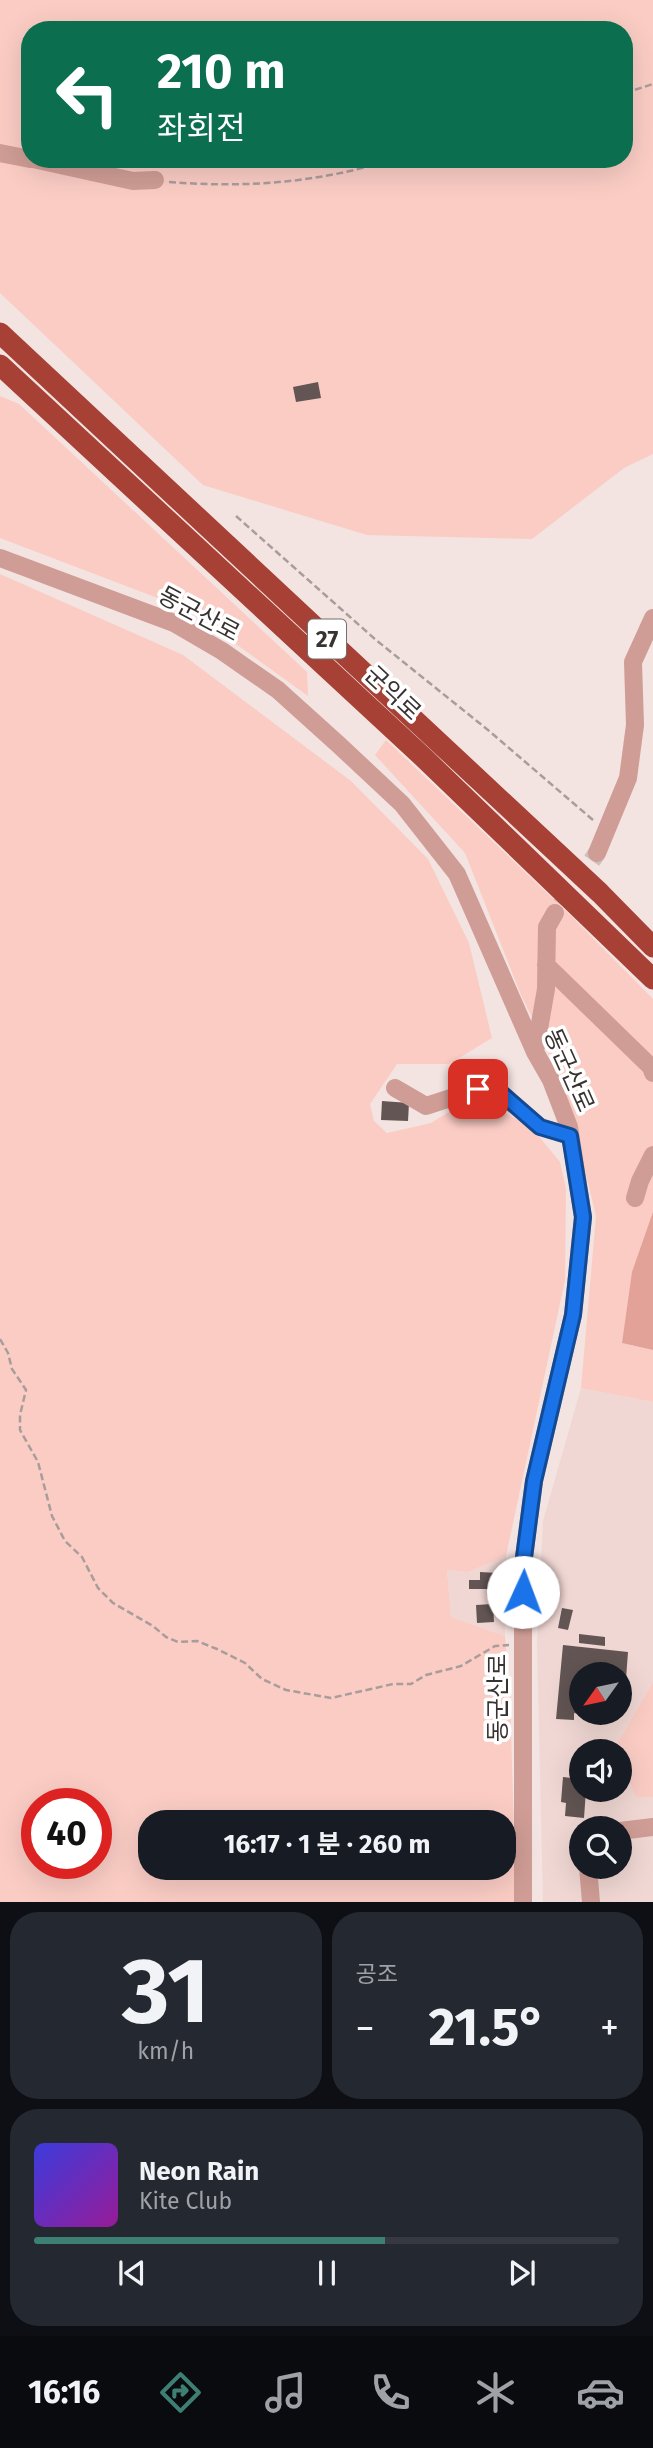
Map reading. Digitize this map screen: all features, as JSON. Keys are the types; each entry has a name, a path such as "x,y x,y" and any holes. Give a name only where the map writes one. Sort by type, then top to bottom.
{"highway":[{"name":"군익로","path":"0,334 600,893 653,947"},
{"name":"군익로","path":"0,365 424,758 653,979"}],"street":[{"path":"0,153 21,157"},
{"path":"75,168 133,180 155,180"},
{"name":"동군산로","path":"0,558 174,623 222,651 278,690 402,804 457,874 535,1052 551,1080 570,1136 583,1217 573,1315 534,1481 523,1565 523,1902"},
{"path":"597,853 628,778 635,725 633,662 653,618"},
{"path":"535,1052 546,989 547,927 555,913"},
{"path":"546,965 651,1067 653,1073"},
{"path":"395,1088 426,1107 478,1089 501,1093 540,1127 570,1136"},
{"path":"635,1198 653,1155"},
{"path":"632,1830 653,1827"},
{"path":"589,1879 591,1902"}],"path":[{"path":"633,90 653,84"},
{"path":"155,180 209,185 275,184 365,168"},
{"path":"236,516 376,640 488,730 606,831"},
{"path":"0,1339 12,1368 26,1390 20,1415 20,1430 38,1462 52,1516 65,1541 82,1558 98,1588 113,1603 153,1626 166,1637 178,1642 197,1641 217,1649 245,1662 262,1679 286,1690 331,1698 393,1685 411,1684 426,1675 461,1666 495,1646 523,1646"}],"shaded area":[{"path":"0,0 653,0 653,454 624,468 532,539 367,535 203,485 0,293"},
{"path":"0,396 19,404 307,672 308,696 189,610 0,538"},
{"path":"0,574 183,655 351,781 428,859 469,943 492,1038 449,1064 397,1064 370,1104 374,1121 387,1133 431,1123 475,1096 532,1128 560,1162 566,1189 565,1280 506,1556 468,1572 447,1570 451,1617 505,1636 510,1695 513,1810 138,1810 138,1880 515,1880 516,1902 0,1902"},
{"path":"386,740 568,913 653,999 653,1212 622,1343 653,1350 653,1402 581,1388 596,1216 564,1083 521,995 465,853 375,755"},
{"path":"653,1212 653,1350 622,1343 632,1272"},
{"path":"581,1388 653,1402 653,1682 632,1718 632,1662 569,1662 569,1726 627,1726 620,1739 569,1739 569,1802 632,1802 632,1788 636,1797 653,1797 653,1902 543,1902 537,1643 543,1521"},
{"path":"506,1556 505,1636 451,1617 447,1570 468,1572"},
{"path":"653,1682 653,1797 636,1797 632,1788 632,1739 620,1739 627,1726 632,1726 632,1718"}],"building":[{"path":"318,382 321,398 296,402 293,387"},
{"path":"382,1101 409,1103 408,1121 381,1120"},
{"path":"480,1572 497,1573 497,1589 469,1589 469,1580 480,1580"},
{"path":"493,1604 494,1622 477,1623 476,1605"},
{"path":"562,1608 573,1610 568,1630 558,1628"},
{"path":"579,1634 605,1637 605,1646 579,1643"},
{"path":"563,1645 628,1652 627,1662 569,1662 569,1720 556,1719"},
{"path":"563,1777 569,1778 569,1802 585,1802 584,1816 565,1816 566,1803 561,1802"}],"tunnel":[{"path":"561,905 597,853"}],"route":[{"path":"478,1089 501,1093 540,1127 570,1136 583,1217 573,1315 534,1481 523,1565 523,1592"}]}
